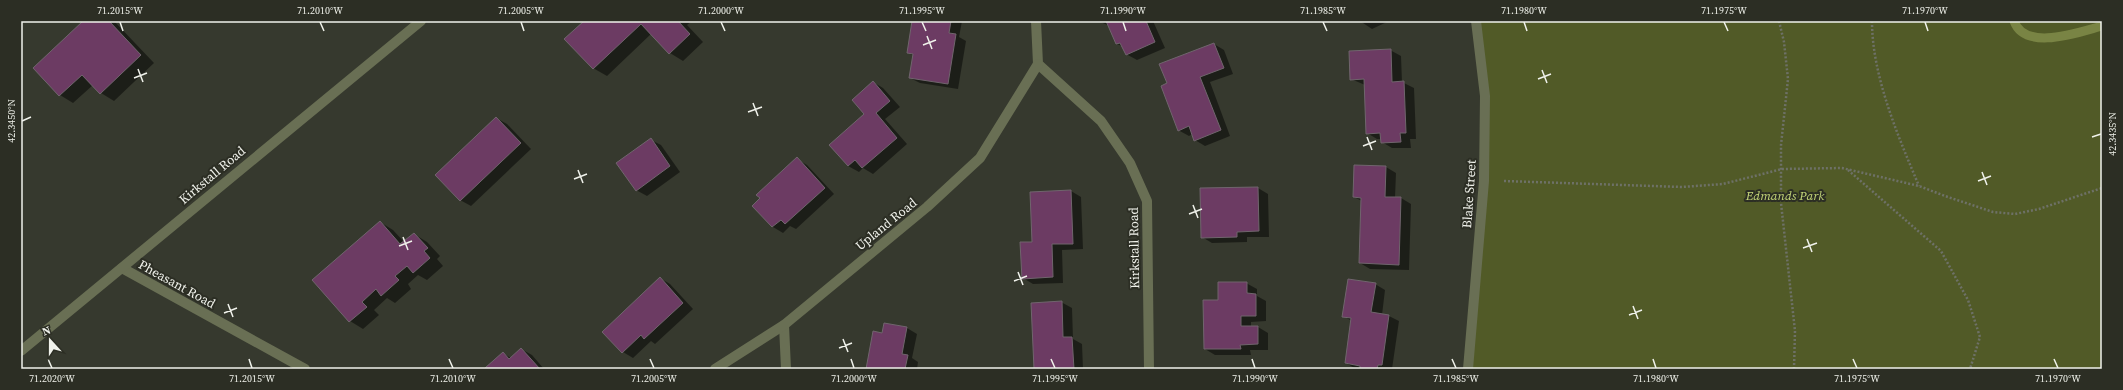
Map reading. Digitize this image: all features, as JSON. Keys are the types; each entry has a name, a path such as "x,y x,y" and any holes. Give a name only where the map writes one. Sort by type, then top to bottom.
{"street":[{"name":"Kirkstall Road","path":"21,351 216,188 421,21"},
{"path":"1036,21 1038,64"},
{"name":"Blake Street","path":"1468,369 1484,181 1485,96 1476,21"},
{"name":"Kirkstall Road","path":"1038,64 1101,121 1130,163 1146,200 1149,369"},
{"name":"Upland Road","path":"715,369 784,325 927,208 980,158 1038,64"},
{"name":"Pheasant Road","path":"122,268 305,369"},
{"path":"784,325 786,369"}],"path":[{"path":"1779,21 1784,42 1788,79 1782,145 1781,203 1795,331 1794,369"},
{"path":"1872,21 1876,60 1889,106 1919,186"},
{"path":"1484,181 1682,187 1723,184 1782,169 1848,169 1919,186 1993,212 2015,214 2039,209 2102,188"},
{"path":"1848,169 1941,252 1968,300 1980,337 1970,369"}],"green space":[{"name":"Edmands Park","path":"1476,21 2102,21 2102,369 1468,369 1485,96"}],"building":[{"path":"83,21 109,21 141,55 100,94 82,75 59,96 33,68"},
{"path":"584,21 678,21 690,34 669,54 641,24 593,69 564,39"},
{"path":"912,21 951,21 949,33 956,34 948,84 909,78 913,54 907,53"},
{"path":"1106,21 1146,21 1155,42 1126,55 1120,43 1116,44"},
{"path":"1214,43 1224,68 1200,77 1221,130 1194,141 1189,126 1178,131 1161,86 1167,83 1159,64"},
{"path":"1391,49 1392,82 1404,81 1406,133 1400,133 1401,142 1381,143 1380,133 1366,134 1364,79 1350,80 1349,51"},
{"path":"873,81 890,101 876,113 897,138 862,168 855,160 848,166 829,145 864,114 852,100"},
{"path":"496,117 521,143 460,201 435,175"},
{"path":"651,138 670,166 636,191 616,163"},
{"path":"797,157 825,188 785,224 781,220 772,227 752,206 760,198 756,195"},
{"path":"1354,165 1386,166 1385,197 1401,197 1399,265 1359,263 1361,198 1353,197"},
{"path":"1258,187 1259,231 1237,232 1237,237 1201,238 1200,188"},
{"path":"1071,190 1073,244 1052,244 1053,277 1022,279 1020,242 1032,242 1030,192"},
{"path":"380,221 400,244 414,233 428,248 424,251 430,258 413,273 407,266 395,276 399,280 381,296 376,289 362,302 367,307 349,322 312,280"},
{"path":"660,277 683,303 644,339 641,335 622,353 602,332"},
{"path":"1348,279 1376,283 1371,312 1389,315 1382,365 1378,365 1377,369 1360,369 1360,366 1345,363 1351,318 1342,317"},
{"path":"1218,282 1247,282 1247,293 1256,294 1256,316 1241,316 1241,326 1258,326 1258,344 1240,345 1241,349 1204,349 1203,300 1218,300"},
{"path":"1062,301 1063,337 1072,337 1074,369 1034,369 1031,303"},
{"path":"884,323 907,327 902,354 908,355 905,369 866,369 873,331 882,333"},
{"path":"521,348 540,369 485,368 503,352 509,359"}],"waterway":[{"path":"2014,21 2020,30 2029,36 2041,38 2067,35 2102,26"}]}
